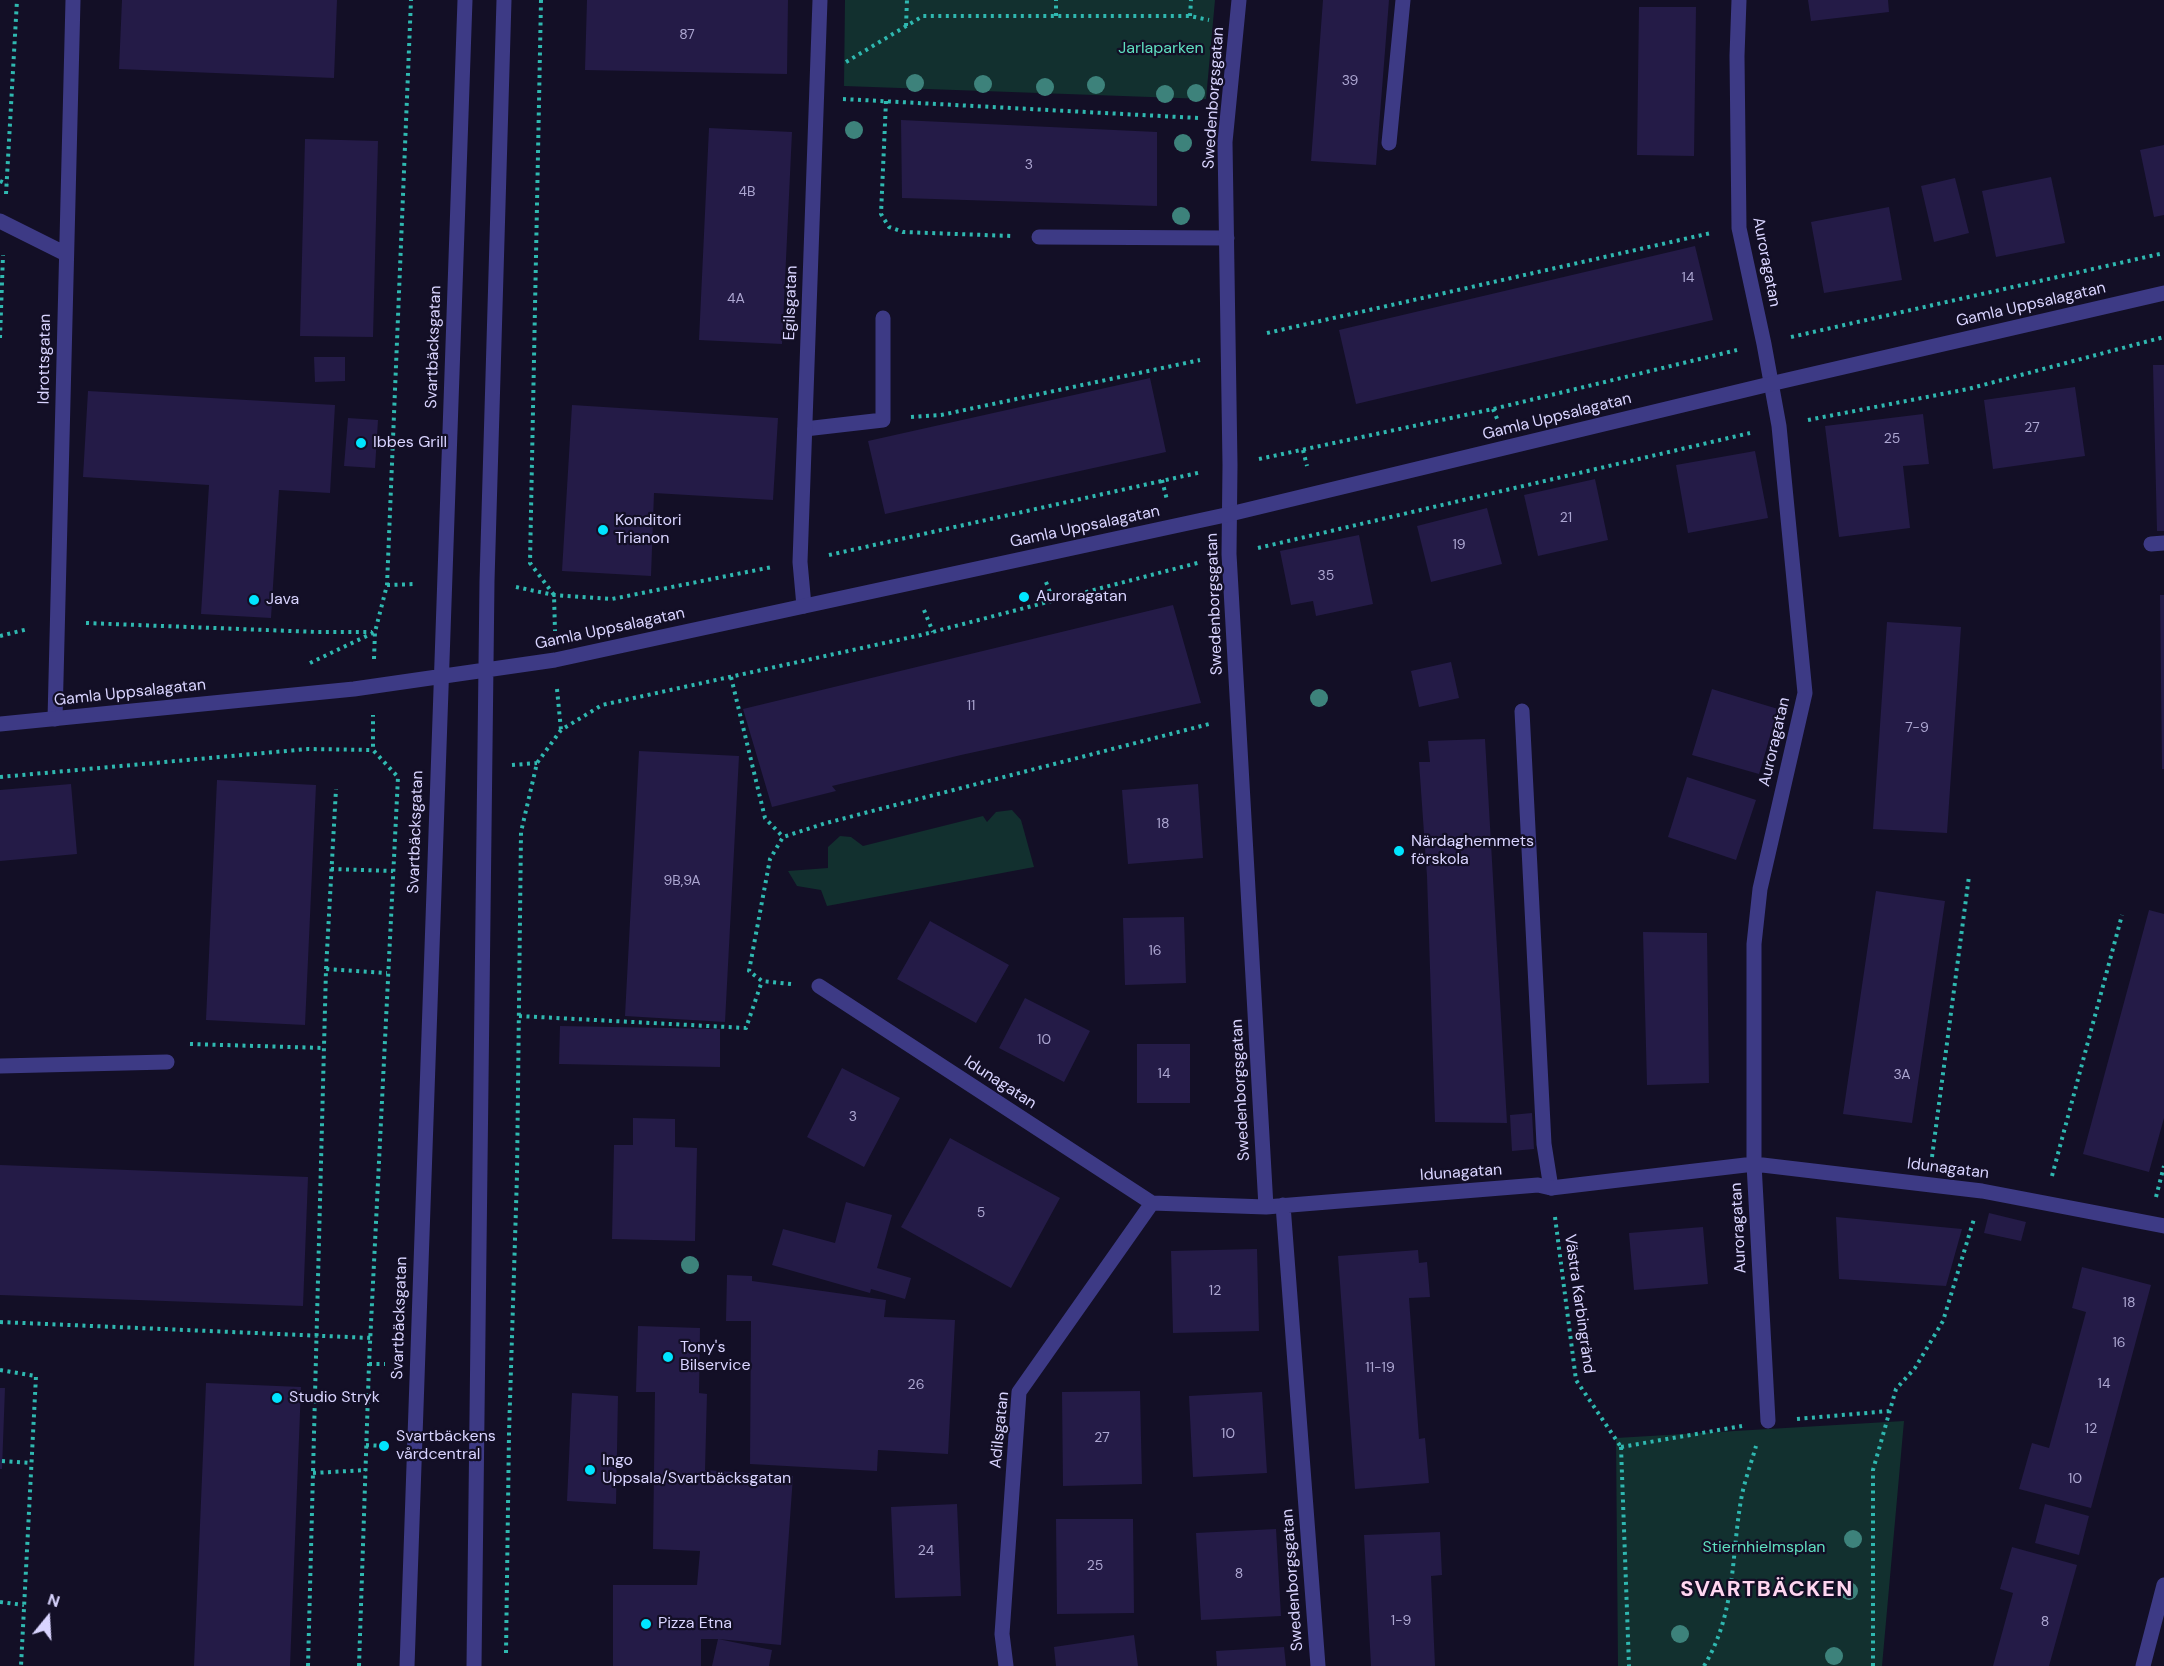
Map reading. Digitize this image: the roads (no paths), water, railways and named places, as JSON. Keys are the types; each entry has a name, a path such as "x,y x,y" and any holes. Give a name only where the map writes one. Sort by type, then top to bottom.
{"street":[{"name":"Idrottsgatan","path":"55,719 73,0"},
{"name":"Svartbäcksgatan","path":"407,1666 465,0"},
{"path":"474,1666 486,670 504,0"},
{"name":"Egilsgatan","path":"804,606 800,562 820,0"},
{"name":"Swedenborgsgatan","path":"1239,0 1229,120 1225,142 1230,465 1229,554 1266,1207"},
{"path":"1389,143 1403,0"},
{"name":"Auroragatan","path":"1739,0 1737,56 1739,228 1779,426 1805,693 1759,900 1754,944 1754,1164 1768,1421"},
{"path":"2,222 66,254"},
{"path":"1039,237 1227,238"},
{"name":"Gamla Uppsalagatan","path":"0,724 354,689 555,660 1230,514 1770,384 2164,293"},
{"path":"805,429 883,420 883,318"},
{"path":"1521,711 1544,1132 1551,1188"},
{"name":"Idunagatan","path":"819,986 1152,1203 1266,1207 1538,1185 1551,1188 1754,1164 1982,1191 2164,1226"},
{"path":"0,1066 167,1062"},
{"name":"Adilsgatan","path":"1006,1666 1002,1634 1019,1392 1152,1203"},
{"name":"Swedenborgsgatan","path":"1283,1205 1318,1666"},
{"path":"2144,1666 2164,1585"}],"place":[{"name":"Ibbes Grill","path":"361,443"},
{"name":"Konditori Trianon","path":"603,530"},
{"name":"Auroragatan","path":"1024,597"},
{"name":"Java","path":"254,600"},
{"name":"Närdaghemmets förskola","path":"1399,851"},
{"name":"Tony's Bilservice","path":"668,1357"},
{"name":"Studio Stryk","path":"277,1398"},
{"name":"Svartbäckens vårdcentral","path":"384,1446"},
{"name":"Ingo Uppsala/Svartbäcksgatan","path":"590,1470"},
{"name":"Pizza Etna","path":"646,1624"}],"district":[{"name":"SVARTBÄCKEN","path":"1767,1590"}],"park label":[{"name":"Jarlaparken","path":"1161,49"},
{"name":"Stiernhielmsplan","path":"1764,1548"}]}
